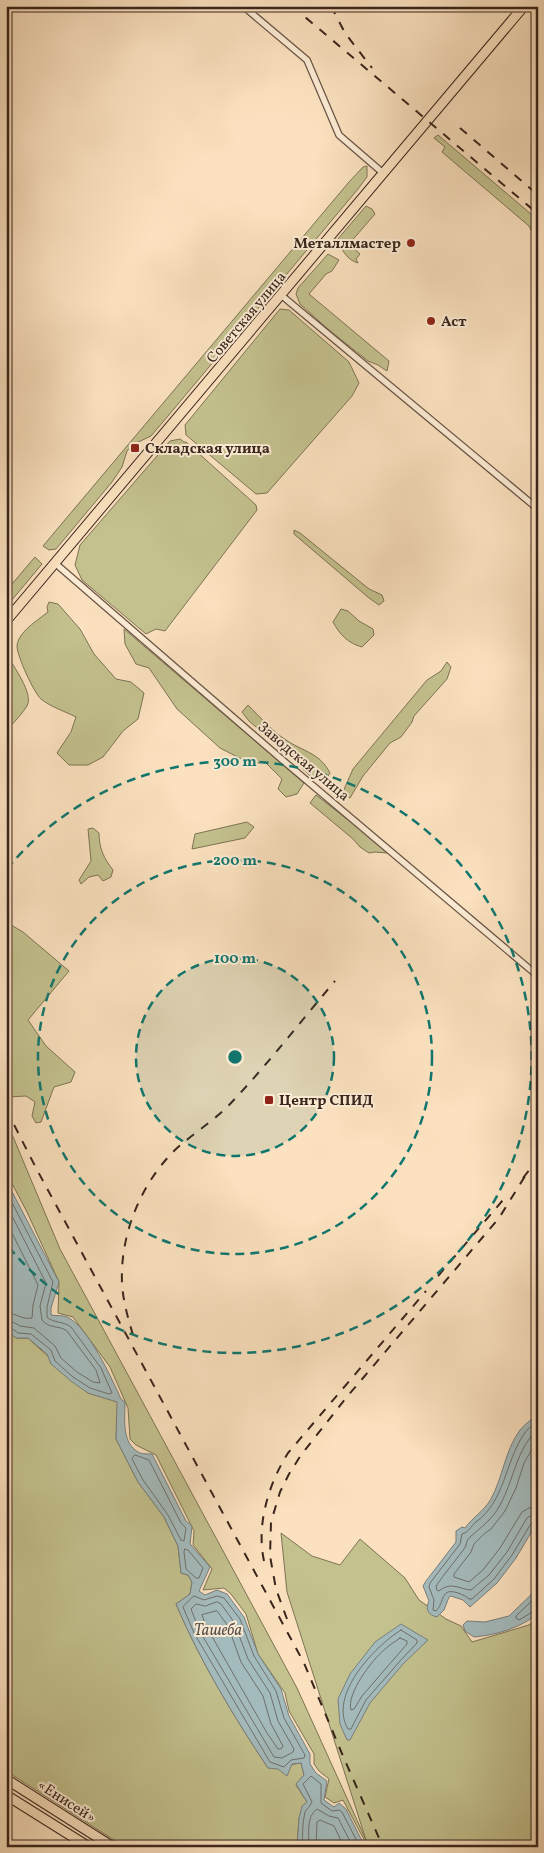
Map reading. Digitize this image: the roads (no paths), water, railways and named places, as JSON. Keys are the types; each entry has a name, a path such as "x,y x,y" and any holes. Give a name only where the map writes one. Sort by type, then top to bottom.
{"main road":[{"name":"Советская улица","path":"6,621 56,564 524,6"},
{"name":"«Енисей»","path":"6,1779 113,1847"},
{"name":"«Енисей»","path":"6,1795 89,1847"}],"street":[{"path":"243,6 307,60 338,135 383,173"},
{"path":"282,295 538,509"},
{"name":"Заводская улица","path":"56,564 286,763 538,976"}],"water":[{"name":"Ташеба","path":"6,1180 59,1282 51,1308 51,1315 65,1316 75,1322 91,1342 121,1399 125,1402 125,1430 130,1444 140,1453 152,1454 186,1521 192,1526 190,1544 210,1567 199,1591 205,1595 217,1590 227,1594 244,1617 258,1654 281,1689 289,1716 310,1754 310,1764 316,1773 327,1781 324,1800 334,1807 339,1803 346,1809 365,1847 297,1847 299,1818 302,1806 307,1802 296,1784 304,1775 301,1763 292,1764 287,1776 278,1769 268,1768 230,1709 185,1625 176,1604 190,1594 192,1582 188,1575 181,1573 178,1546 164,1517 138,1482 116,1439 117,1402 88,1393 51,1364 47,1354 28,1338 16,1338 6,1330"},
{"path":"538,1414 538,1521 516,1558 497,1583 470,1607 463,1600 451,1596 444,1610 437,1617 431,1615 427,1609 429,1601 423,1586 456,1542 456,1531 462,1527 465,1528 491,1499 515,1438 522,1428"},
{"path":"538,1588 538,1614 531,1619 508,1630 491,1635 474,1637 465,1631 463,1625 467,1621 485,1622 509,1616"},
{"path":"401,1624 428,1640 403,1664 370,1703 350,1740 347,1740 340,1724 338,1699 350,1674 375,1642"}],"railway":[{"path":"292,6 538,214"},
{"path":"331,6 345,33 372,68"},
{"path":"460,128 538,195"},
{"path":"133,1335 123,1296 122,1265 129,1228 143,1193 153,1177 176,1149 218,1115 245,1088 335,981"},
{"path":"6,1109 36,1168 304,1663 383,1847"},
{"path":"523,1178 534,1164"},
{"path":"287,1619 276,1589 270,1556 271,1522 280,1492 289,1474 301,1455 346,1398 499,1218 527,1173"},
{"path":"438,1276 503,1200"},
{"path":"264,1561 262,1533 266,1504 275,1477 288,1453 426,1291"}],"place":[{"name":"Металлмастер","path":"411,243"},
{"name":"Аст","path":"431,321"},
{"name":"Складская улица","path":"135,448"},
{"name":"Центр СПИД","path":"269,1100"}]}
